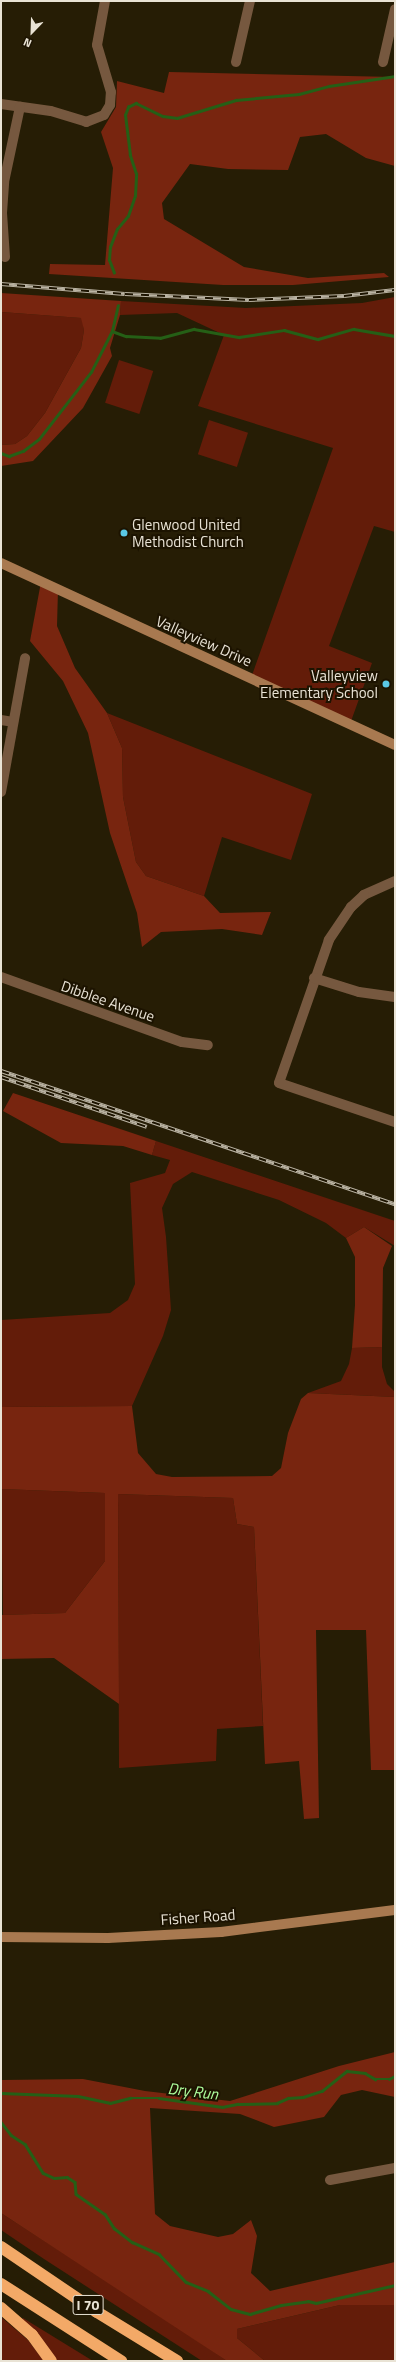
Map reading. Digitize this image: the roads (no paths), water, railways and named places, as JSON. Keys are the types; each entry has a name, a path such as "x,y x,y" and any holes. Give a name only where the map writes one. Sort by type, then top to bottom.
{"highway":[{"name":"I 70","path":"1,2246 97,2312 177,2361"},
{"name":"I 70","path":"1,2284 121,2361"},
{"path":"1,2308 32,2335 52,2361"}],"street":[{"path":"1,104 51,111 86,122 104,115 110,105 111,92 97,45 105,1"},
{"path":"236,62 250,1"},
{"path":"383,62 395,9"},
{"path":"5,257 2,213 4,182 20,107"},
{"name":"Valleyview Drive","path":"1,563 395,745"},
{"path":"1,792 25,658"},
{"path":"1,720 13,722"},
{"path":"395,881 364,895 351,907 329,940 314,978 279,1083 395,1122"},
{"name":"Dibblee Avenue","path":"1,977 182,1042 208,1045"},
{"path":"314,978 359,992 395,996"},
{"name":"Fisher Road","path":"1,1937 108,1938 221,1932 395,1910"},
{"path":"330,2180 395,2168"}],"waterway":[{"path":"114,273 109,260 110,247 117,229 128,216 135,196 136,174 130,155 125,115 128,107 136,103 163,116 177,118 236,100 299,94 329,86 395,76"},
{"path":"1,453 9,456 23,451 39,439 91,372 112,331 118,306"},
{"path":"112,331 126,336 160,338 194,329 239,337 284,330 318,339 354,329 395,336"},
{"name":"Dry Run","path":"1,2093 78,2096 110,2103 130,2098 159,2098 222,2107 238,2104 277,2103 288,2098 303,2097 322,2091 347,2071 365,2073 375,2079 389,2079 395,2076"},
{"path":"1,2122 11,2135 25,2144 43,2173 54,2178 67,2177 75,2182 76,2194 105,2214 114,2228 132,2242 159,2254 186,2282 208,2291 231,2309 250,2314 281,2305 308,2301 316,2303 395,2285"}],"railway":[{"path":"1,284 125,294 249,300 344,296 395,290"},
{"path":"1,1071 395,1204"},
{"path":"1,1077 147,1127"}],"place":[{"name":"Glenwood United Methodist Church","path":"124,533"},
{"name":"Valleyview Elementary School","path":"386,684"}]}
